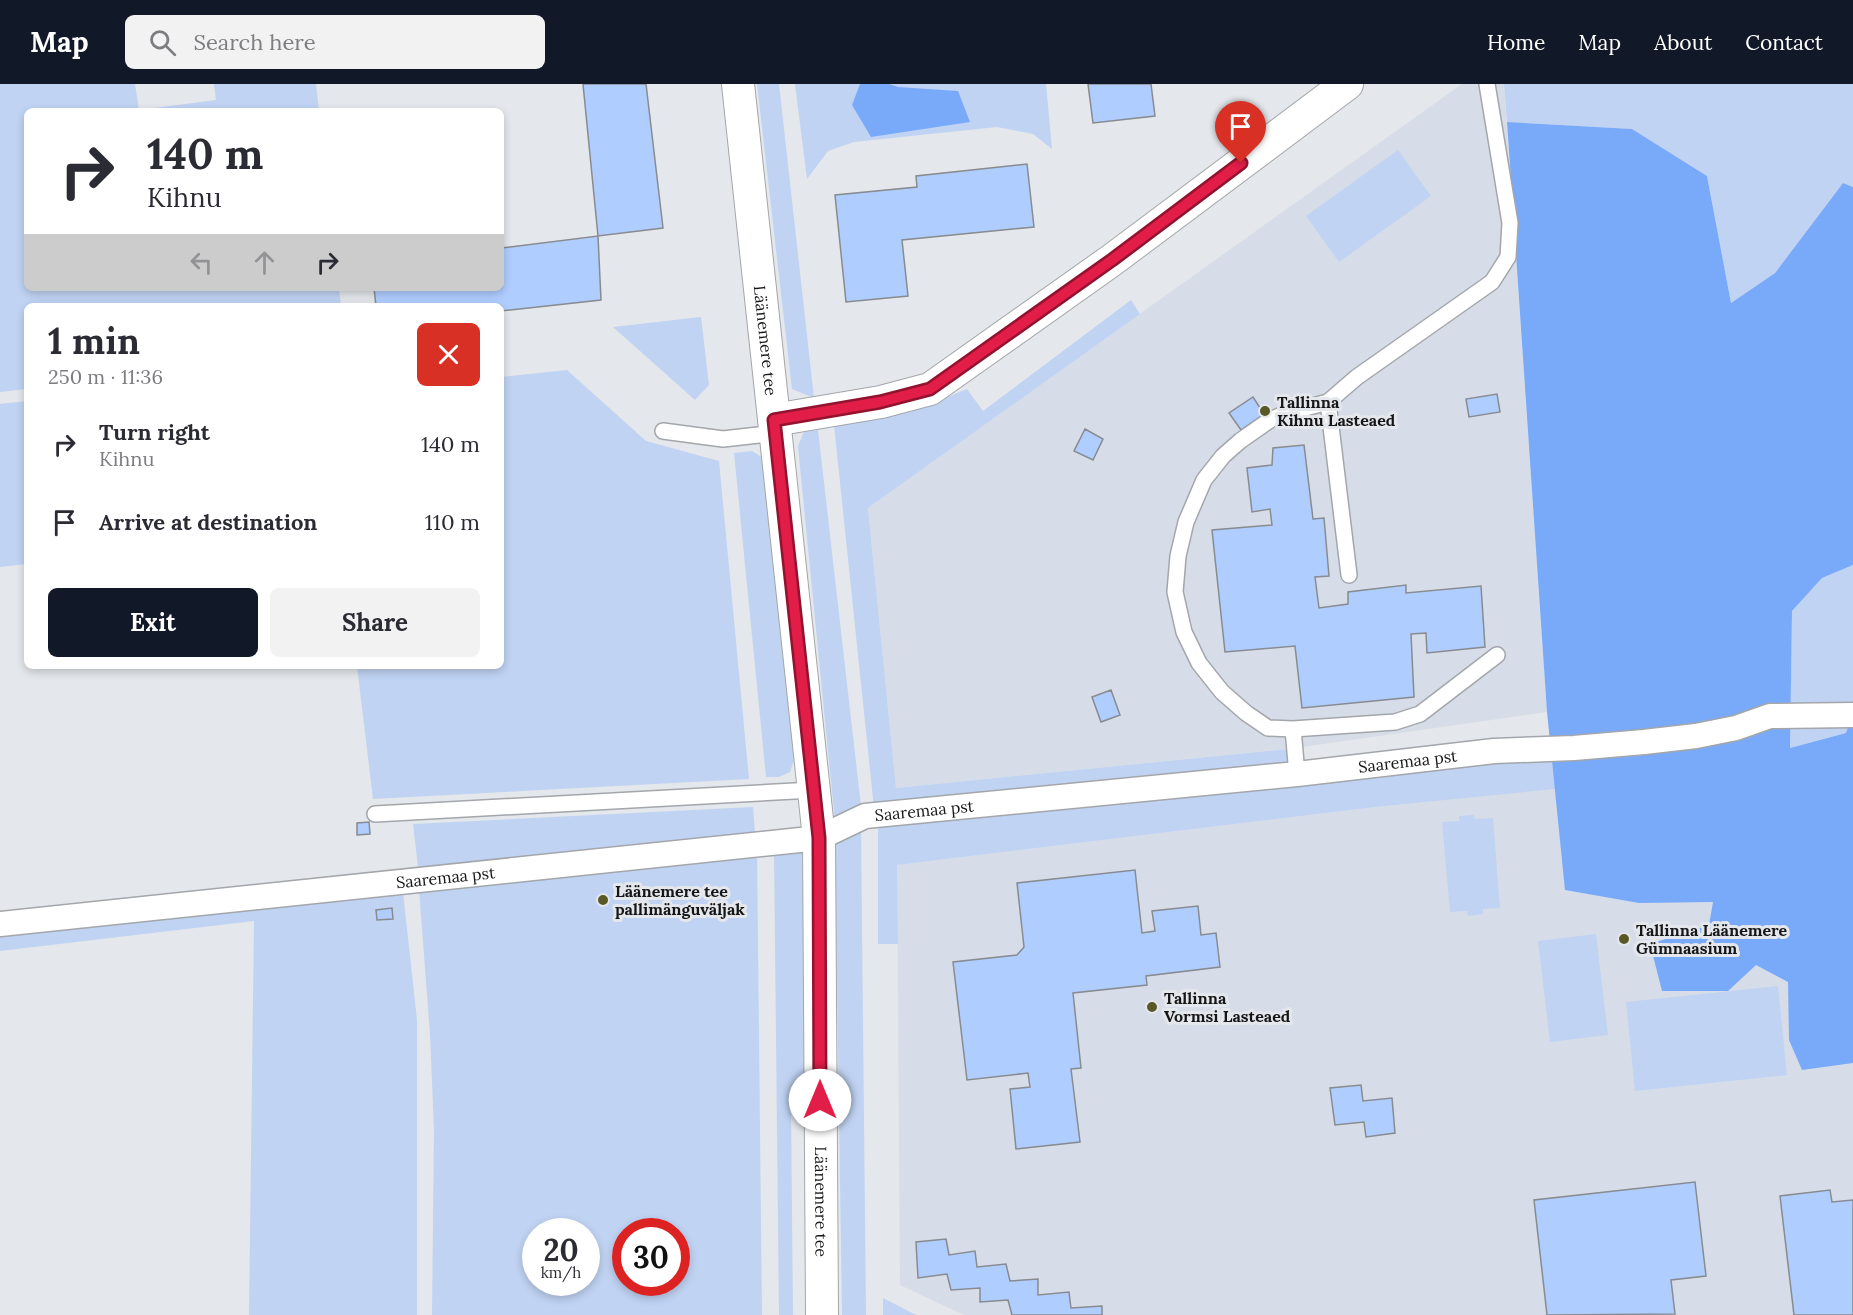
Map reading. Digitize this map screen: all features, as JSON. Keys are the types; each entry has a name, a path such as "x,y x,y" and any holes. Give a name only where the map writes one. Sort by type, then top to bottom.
{"street":[{"name":"Läänemere tee","path":"738,84 819,838 822,1315"},
{"path":"775,427 930,389 1112,260 1347,84"},
{"name":"Saaremaa pst","path":"0,924 819,838 865,816 1297,774 1494,751 1574,748 1696,736 1736,728 1770,716 1853,715"}],"lane":[{"path":"1487,84 1510,223 1508,257 1492,282 1357,377 1328,402 1286,413 1270,420 1223,456 1204,480 1186,522 1178,556 1175,592 1184,632 1199,663 1222,692 1268,728 1293,729 1395,722 1420,714 1497,655"},
{"path":"1328,402 1349,575"},
{"path":"663,430 723,439 775,427"},
{"path":"1293,729 1297,774"},
{"path":"375,814 813,790"}],"shaded area":[{"path":"0,84 135,84 139,108 24,108 24,291 339,291 341,303 24,303 24,389 0,392"},
{"path":"214,84 316,84 319,108 154,108 216,100"},
{"path":"757,84 779,84 814,398 792,389"},
{"path":"795,84 1046,84 1052,149 1033,134 997,127 854,142 828,151 807,179"},
{"path":"860,84 889,84 898,87 958,91 970,122 871,137 852,105"},
{"name":"Tallinna Kihnu Lasteaed","path":"1462,84 1504,84 1547,712 1295,748 896,788 868,508"},
{"path":"1504,84 1853,84 1853,187 1843,183 1775,273 1731,303 1707,176 1632,129 1507,122"},
{"path":"1507,122 1632,129 1707,176 1731,303 1775,273 1843,183 1853,187 1853,565 1822,578 1792,611 1790,748 1846,733 1853,712 1853,1063 1802,1070 1789,1040 1788,982 1756,965 1728,991 1662,991 1650,944 1709,925 1713,902 1639,903 1565,890 1547,712"},
{"path":"1398,150 1431,196 1339,262 1306,216"},
{"path":"1131,300 1140,314 868,508 896,788 1287,749 1289,766 874,808 834,425 911,412 967,389 983,411"},
{"path":"701,317 709,385 695,400 613,327"},
{"path":"567,370 646,441 719,461 749,779 373,799 357,669 504,669 504,377"},
{"path":"24,401 24,564 0,567 0,404"},
{"path":"818,430 861,806 835,822 798,446 804,432"},
{"path":"752,451 765,459 794,760 790,772 779,777 766,777 734,453"},
{"path":"1853,565 1853,712 1846,733 1790,748 1792,611 1822,578"},
{"path":"1551,754 1555,789 1376,807 897,865 898,944 878,944 878,822"},
{"path":"1853,758 1853,1315 964,1315 900,1285 897,865 1376,807"},
{"path":"753,807 755,833 418,867 413,824"},
{"path":"1474,815 1475,819 1493,818 1500,908 1483,909 1483,914 1468,916 1467,911 1450,912 1442,822 1459,821 1459,816"},
{"path":"861,828 866,1315 842,1315 835,845"},
{"path":"802,848 806,1102 791,1104 793,1315 779,1315 774,851"},
{"path":"757,853 762,1315 432,1315 434,1130 430,1034 419,889"},
{"path":"403,892 417,1020 417,1315 249,1315 254,921 0,951 0,935"},
{"path":"1596,934 1608,1035 1550,1042 1538,941"},
{"path":"1778,986 1787,1075 1635,1091 1626,1002"},
{"path":"883,1298 916,1315 883,1315"}],"building":[{"path":"583,84 646,84 663,228 598,236"},
{"path":"1088,84 1151,84 1155,116 1093,123"},
{"path":"1027,164 1034,227 902,240 908,296 846,302 835,195 917,187 916,176"},
{"path":"598,236 601,300 504,311 504,303 376,303 374,291 504,291 504,248"},
{"path":"1497,394 1500,412 1469,417 1466,399"},
{"path":"1253,397 1264,414 1241,430 1229,413"},
{"path":"1085,429 1103,439 1093,460 1074,451"},
{"path":"1304,445 1313,519 1324,518 1329,576 1315,577 1319,608 1348,604 1348,592 1406,585 1406,593 1481,586 1485,647 1427,653 1426,633 1411,634 1414,697 1302,708 1295,646 1225,652 1212,530 1272,525 1270,509 1252,512 1247,468 1272,465 1273,448"},
{"path":"1111,690 1120,715 1101,722 1092,697"},
{"path":"369,822 370,834 357,835 357,823"},
{"path":"1135,870 1142,933 1155,931 1152,911 1198,906 1201,935 1216,933 1220,967 1146,976 1147,985 1073,993 1081,1068 1071,1069 1080,1142 1016,1149 1010,1089 1030,1087 1028,1073 967,1080 953,962 1017,955 1024,947 1017,883"},
{"path":"392,908 393,919 377,920 376,910"},
{"path":"1361,1085 1363,1101 1392,1098 1395,1133 1366,1137 1364,1122 1335,1125 1330,1088"},
{"path":"1695,1182 1706,1276 1671,1280 1675,1314 1547,1315 1534,1200"},
{"path":"1830,1190 1832,1202 1853,1200 1853,1315 1794,1315 1780,1196"},
{"path":"946,1239 949,1255 975,1251 977,1267 1006,1264 1010,1281 1038,1279 1038,1295 1069,1292 1071,1308 1102,1306 1102,1315 1012,1315 1008,1300 980,1302 980,1288 951,1290 947,1274 918,1278 916,1242"}],"place":[{"name":"Tallinna Kihnu Lasteaed","path":"1265,411"},
{"name":"Läänemere tee pallimänguväljak","path":"603,900"},
{"name":"Tallinna Läänemere Gümnaasium","path":"1624,939"},
{"name":"Tallinna Vormsi Lasteaed","path":"1152,1007"}],"route":[{"path":"820,1100 819,838 774,420 880,402 930,389 1112,260 1241,163"}]}
